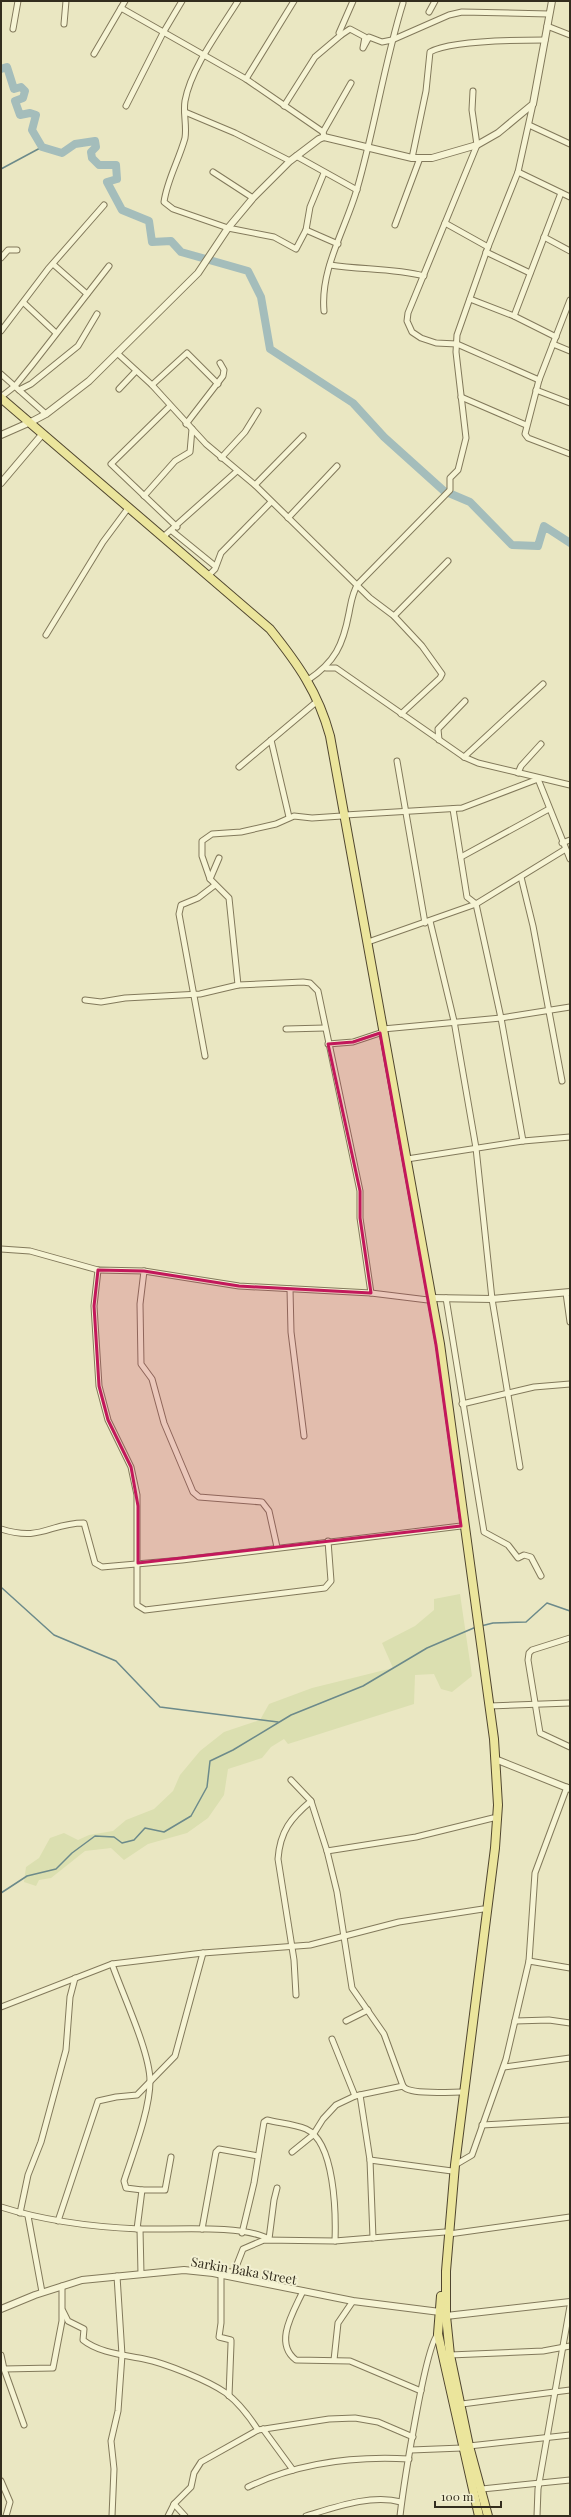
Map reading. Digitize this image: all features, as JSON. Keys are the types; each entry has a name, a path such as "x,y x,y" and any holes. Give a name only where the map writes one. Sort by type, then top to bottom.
{"main road":[{"path":"1,398 98,484 126,512 270,636 295,665 315,703 327,737 368,942 382,1031"},
{"path":"1,403 28,423 40,437 163,537 270,629 297,662 308,680 329,730 430,1299 440,1344 495,1759 498,1805 495,1848 461,2092 447,2233 443,2314 438,2334 466,2447 479,2516"},
{"path":"401,1136 407,1158 430,1299 489,1740 493,1818 453,2168"},
{"path":"443,2314 450,2355 462,2404 466,2447 482,2489 488,2516"}],"street":[{"path":"13,29 18,1"},
{"path":"64,24 66,1"},
{"path":"94,54 125,1"},
{"path":"126,106 163,33 182,1"},
{"path":"238,1 204,56 185,100 184,139 167,186 164,202 173,209 228,228 274,237 296,249 306,230 310,206 324,173"},
{"path":"246,79 294,1"},
{"path":"341,35 339,33 353,1"},
{"path":"429,12 435,1"},
{"path":"308,680 326,668 345,636 352,595 358,584 448,491 450,478 458,470 466,438 457,344 487,249 518,172 529,125 552,1"},
{"path":"324,311 323,297 330,265 357,190 392,40 403,3"},
{"path":"121,8 246,79 323,134 366,149 412,158 453,153 477,145 498,133 533,104"},
{"path":"284,106 315,57 350,29 361,34 365,38 363,48 369,37 382,42 392,40 449,15 462,12 549,14"},
{"path":"547,26 570,35"},
{"path":"412,158 426,91 430,52 457,46 516,40 545,40"},
{"path":"1,435 46,414 89,381 117,353 208,261 228,228 253,198 290,161 323,134 351,83"},
{"path":"472,91 472,110 477,145 408,313 407,320 412,332 436,343 457,344 539,380"},
{"path":"185,112 235,133 290,161"},
{"path":"529,125 570,144"},
{"path":"296,156 324,173 357,190"},
{"path":"395,225 420,158"},
{"path":"213,172 253,198"},
{"path":"518,172 570,197"},
{"path":"514,316 561,193"},
{"path":"1,331 53,264 104,205"},
{"path":"445,223 530,273"},
{"path":"306,230 338,244"},
{"path":"544,237 570,251"},
{"path":"1,258 8,250 17,250"},
{"path":"53,264 87,294"},
{"path":"330,265 354,268 388,269 424,276"},
{"path":"17,388 56,333 110,266"},
{"path":"470,299 514,316 556,337"},
{"path":"570,302 539,380 526,425 525,437 570,454"},
{"path":"24,303 56,333"},
{"path":"1,398 17,388 31,384 78,346 97,314"},
{"path":"553,344 570,351"},
{"path":"117,353 152,385 186,424 221,458 255,485 358,584 370,598 394,616 422,646 442,674 440,678 401,714"},
{"path":"152,385 187,353 218,384"},
{"path":"186,424 218,384 224,370 220,363"},
{"path":"120,389 136,371"},
{"path":"1,374 46,414"},
{"path":"536,390 570,403"},
{"path":"461,397 526,425"},
{"path":"170,406 111,464 144,496 174,529 215,566"},
{"path":"221,458 245,432 258,411"},
{"path":"144,496 175,461 190,452 192,429"},
{"path":"255,485 303,436"},
{"path":"1,483 40,437"},
{"path":"288,518 337,466"},
{"path":"163,537 174,529 237,471"},
{"path":"208,576 215,566 221,552 271,502"},
{"path":"46,635 103,542 126,512"},
{"path":"394,616 448,561"},
{"path":"326,668 336,668 464,757 478,763 570,785"},
{"path":"464,757 543,684"},
{"path":"439,740 438,729 465,701"},
{"path":"239,767 315,703"},
{"path":"271,740 289,817"},
{"path":"518,772 521,766 541,744"},
{"path":"397,761 428,922 454,1021 476,1148 492,1299 520,1467"},
{"path":"538,778 564,850 570,859"},
{"path":"238,985 229,898 215,886 210,879 201,848 206,836 212,834 241,832 276,824 289,817 312,818 462,808 538,778"},
{"path":"461,857 549,808"},
{"path":"453,809 467,897 476,904 500,1018 523,1142"},
{"path":"562,843 570,840"},
{"path":"368,942 476,904 564,850"},
{"path":"210,879 219,858"},
{"path":"521,877 562,1081"},
{"path":"205,1056 192,995 179,914 182,905 198,898 215,886"},
{"path":"85,1000 100,1002 125,998 192,995 215,992 238,985 310,983 318,991 324,1028 360,1190 360,1218 371,1293"},
{"path":"328,1044 352,1042 382,1031 454,1021 500,1018 570,1007"},
{"path":"286,1029 324,1028"},
{"path":"407,1158 570,1137"},
{"path":"1,1249 30,1251 98,1270 144,1271 183,1276 203,1282 290,1289 371,1293 430,1299 492,1299 568,1293 570,1322"},
{"path":"98,1270 94,1306 99,1386 108,1420 131,1467 138,1506 137,1605 146,1610 325,1588 330,1581 328,1541"},
{"path":"144,1271 140,1304 141,1364 152,1379 164,1423 193,1492 199,1496 262,1502 269,1511 277,1548"},
{"path":"290,1289 291,1332 304,1436"},
{"path":"446,1298 484,1532 508,1545 518,1558 524,1555 531,1557 541,1576"},
{"path":"462,1404 534,1387 570,1384"},
{"path":"1,1529 18,1534 34,1534 84,1523 93,1557 98,1565 138,1563 460,1526"},
{"path":"570,1638 529,1653 528,1660 540,1733 570,1747"},
{"path":"489,1706 570,1703"},
{"path":"370,2160 453,2168 472,2155 504,2067 529,1961 535,1873 569,1788 495,1759"},
{"path":"291,1780 311,1801 327,1851 344,1935 352,1988 384,2034 403,2086 409,2090 461,2092"},
{"path":"296,1995 292,1945 278,1859 279,1848 292,1817 311,1801"},
{"path":"327,1851 416,1837 493,1818"},
{"path":"1,2007 112,1964 202,1953 292,1945 310,1945 398,1922 483,1909"},
{"path":"58,2221 98,2101 116,2097 137,2095 150,2079 161,2072 175,2056 202,1953"},
{"path":"529,1961 570,1968"},
{"path":"112,1964 141,2041 150,2079 138,2139 124,2181 126,2188 165,2190 171,2157"},
{"path":"20,2213 28,2175 41,2142 66,2050 70,1997 75,1978"},
{"path":"346,2021 368,2010"},
{"path":"515,2021 549,2020 570,2023"},
{"path":"332,2039 358,2095 370,2160 373,2238"},
{"path":"504,2067 570,2058"},
{"path":"292,2152 313,2135 323,2119 336,2105 358,2095 403,2086"},
{"path":"482,2125 570,2120"},
{"path":"242,2233 265,2121 306,2130 313,2135 322,2147 335,2197 335,2241"},
{"path":"202,2229 216,2152 219,2150 258,2156"},
{"path":"269,2239 277,2188"},
{"path":"141,2274 139,2229 142,2190"},
{"path":"1,2207 28,2216 58,2221 139,2229 202,2229 262,2235 269,2239"},
{"path":"28,2216 42,2292"},
{"path":"197,2271 234,2272 243,2249 269,2239 335,2241 447,2233 570,2216"},
{"name":"Sarkin Baka Street","path":"1,2309 42,2292 82,2280 141,2274 197,2271 353,2301 443,2314 570,2302"},
{"path":"221,2275 221,2323 219,2337 231,2340 229,2396"},
{"path":"112,2516 114,2469 111,2440 118,2411 122,2355 117,2276"},
{"path":"4,2369 53,2368 63,2311 62,2286"},
{"path":"303,2291 286,2328 288,2349 296,2360 350,2361 421,2391"},
{"path":"334,2360 338,2323 353,2301"},
{"path":"537,2516 548,2437 570,2306"},
{"path":"63,2311 68,2321 84,2329 83,2340 89,2345 122,2355 158,2362 229,2396 244,2410 293,2470"},
{"path":"400,2516 401,2502 421,2391 432,2344 438,2334"},
{"path":"450,2355 543,2351 570,2346"},
{"path":"1,2355 4,2369 24,2425"},
{"path":"462,2404 570,2390"},
{"path":"168,2516 174,2504 189,2490 194,2473 201,2462 261,2430 329,2419 354,2418 378,2422 413,2437"},
{"path":"411,2450 466,2447 570,2435"},
{"path":"248,2487 293,2470 379,2457 409,2459"},
{"path":"482,2489 570,2480"},
{"path":"1,2481 10,2502 6,2516"},
{"path":"306,2516 354,2503 390,2499 401,2502"},
{"path":"174,2504 185,2516"}],"highlighted area":[{"path":"380,1033 436,1345 461,1526 138,1563 138,1506 131,1467 108,1420 99,1386 94,1306 98,1270 144,1271 239,1286 371,1293 360,1218 360,1191 328,1044 353,1042"}],"green space":[{"path":"460,1594 472,1676 452,1692 441,1689 434,1674 415,1675 414,1704 288,1744 284,1739 271,1747 262,1758 228,1769 224,1795 208,1818 187,1833 148,1844 124,1860 111,1848 85,1851 51,1878 39,1880 36,1886 24,1882 26,1867 39,1858 50,1838 64,1833 78,1840 89,1835 113,1831 126,1820 154,1809 173,1791 180,1775 200,1751 224,1732 260,1720 269,1704 312,1688 393,1668 382,1643 415,1626 434,1610 434,1599"}],"waterway":[{"path":"1,69 7,67 14,89 21,87 25,91 23,98 15,101 20,115 30,113 36,115 32,130 42,147 62,153 75,144 95,141 96,147 91,152 92,158 99,165 116,165 117,179 107,182 122,210 149,221 152,242 171,241 181,252 248,271 261,297 270,349 353,403 384,437 444,491 470,502 512,545 538,546 544,526 570,543"},
{"path":"1,169 42,147"},
{"path":"2,1588 54,1635 116,1661 160,1707 278,1722"},
{"path":"481,1626 493,1623 526,1622 547,1603 570,1611"},
{"path":"1,1893 27,1876 56,1869 72,1853 95,1836 114,1837 122,1843 134,1840 145,1828 164,1832 191,1816 207,1787 210,1761 233,1750 291,1715 363,1686 427,1648 476,1627"}]}
